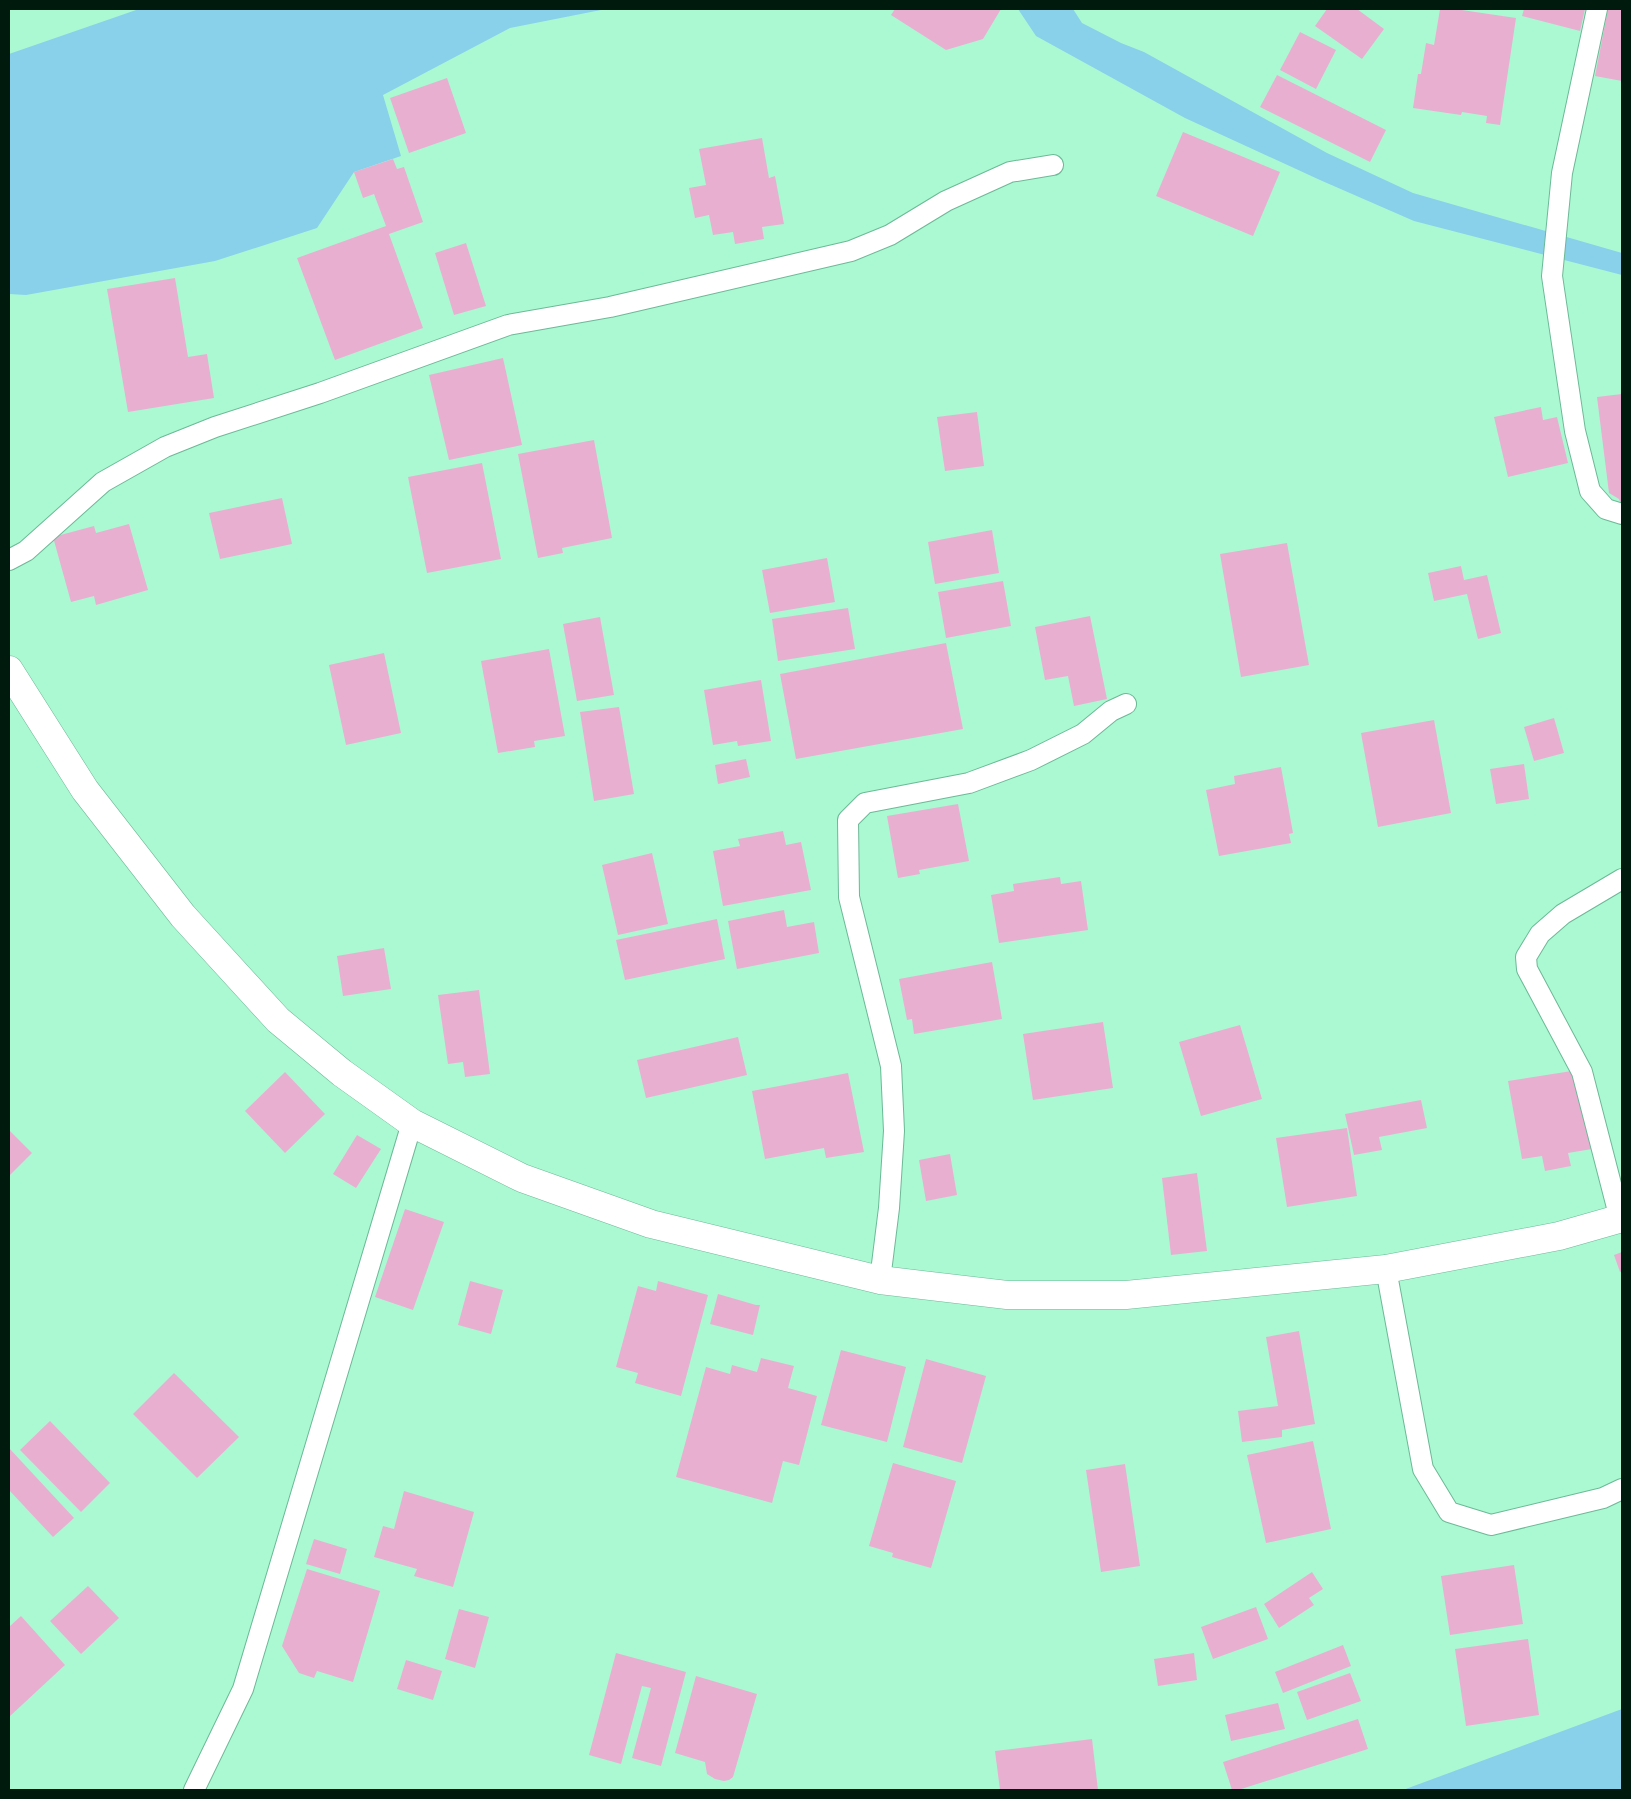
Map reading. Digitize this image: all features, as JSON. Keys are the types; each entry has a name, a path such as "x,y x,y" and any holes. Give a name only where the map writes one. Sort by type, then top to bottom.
{"street":[{"path":"9,670 85,790 183,916 278,1020 342,1073 412,1123 522,1178 651,1224 880,1280 1007,1295 1126,1295 1386,1269 1559,1236 1621,1218"}],"lane":[{"path":"1596,9 1562,173 1552,276 1576,432 1590,491 1606,509 1622,514"},
{"path":"9,560 26,551 103,482 165,447 216,427 320,394 508,325 610,307 851,251 890,236 946,201 1010,172 1053,165"},
{"path":"880,1280 889,1208 894,1131 891,1066 849,897 848,820 866,802 969,783 1031,760 1083,734 1111,712 1126,704"},
{"path":"1621,1218 1582,1072 1528,969 1526,957 1540,934 1563,914 1622,879"},
{"path":"194,1790 243,1689 412,1123"},
{"path":"1386,1269 1423,1470 1449,1512 1491,1525 1603,1498 1622,1489"}],"water":[{"path":"139,9 606,9 510,28 383,95 401,156 354,172 317,228 215,261 26,295 9,294 9,54"},
{"path":"1018,9 1073,9 1082,23 1121,43 1144,52 1327,153 1413,193 1622,253 1622,275 1414,221 1320,180 1185,118 1036,36"},
{"path":"1622,1709 1622,1790 1403,1790"}],"building":[{"path":"895,9 1001,9 983,39 946,50 891,15"},
{"path":"1327,9 1357,9 1384,29 1362,59 1315,26"},
{"path":"1440,9 1455,9 1516,18 1500,125 1486,123 1487,116 1462,112 1461,115 1413,108 1418,74 1421,74 1426,43 1434,45"},
{"path":"1524,9 1585,9 1580,31 1522,16"},
{"path":"1608,9 1622,9 1622,81 1595,76"},
{"path":"1300,32 1336,50 1316,89 1280,70"},
{"path":"1277,75 1386,130 1370,162 1260,107"},
{"path":"447,78 466,133 409,153 390,98"},
{"path":"1183,132 1280,172 1253,236 1156,196"},
{"path":"762,138 769,178 775,176 784,224 762,227 764,239 735,244 733,232 713,235 709,215 695,218 689,188 706,185 699,149"},
{"path":"393,159 397,169 404,167 423,222 389,234 423,328 335,360 297,258 386,226 374,194 363,198 354,172"},
{"path":"466,243 486,306 454,315 435,253"},
{"path":"175,278 188,357 207,354 214,398 128,412 107,289"},
{"path":"503,358 522,445 449,460 429,375"},
{"path":"1622,394 1622,507 1619,499 1609,493 1597,397"},
{"path":"1541,407 1543,420 1557,417 1568,463 1508,477 1494,417"},
{"path":"977,412 984,466 945,471 937,417"},
{"path":"594,440 612,538 562,548 563,553 538,558 518,454"},
{"path":"482,463 501,559 427,573 408,477"},
{"path":"282,498 292,544 220,559 209,513"},
{"path":"129,524 148,590 96,605 94,596 71,602 53,537 94,526 96,533"},
{"path":"992,530 999,573 935,584 928,542"},
{"path":"1287,543 1309,665 1241,677 1220,554"},
{"path":"827,558 835,602 770,613 762,570"},
{"path":"1461,566 1464,580 1487,575 1501,633 1478,639 1467,594 1434,601 1428,573"},
{"path":"1003,581 1011,626 946,638 938,592"},
{"path":"848,608 855,649 778,661 772,619"},
{"path":"1090,616 1107,699 1074,706 1068,676 1045,680 1035,627"},
{"path":"600,617 614,695 577,701 563,624"},
{"path":"946,643 963,729 796,759 780,674"},
{"path":"549,649 565,736 534,741 535,747 498,753 481,661"},
{"path":"384,653 401,733 346,745 329,665"},
{"path":"761,680 771,741 738,746 737,741 713,745 704,690"},
{"path":"619,707 634,794 594,801 580,712"},
{"path":"1554,718 1564,753 1534,761 1524,727"},
{"path":"1434,720 1451,813 1378,827 1361,733"},
{"path":"746,759 750,777 718,784 715,765"},
{"path":"1524,764 1529,799 1496,804 1490,769"},
{"path":"1281,767 1293,833 1289,834 1291,843 1219,856 1206,790 1235,784 1234,776"},
{"path":"958,804 969,861 919,870 920,874 898,878 887,816"},
{"path":"783,831 786,845 801,842 811,890 723,906 713,851 740,846 738,839"},
{"path":"652,853 668,924 618,935 602,865"},
{"path":"1060,877 1061,884 1081,881 1088,930 999,943 991,895 1014,891 1013,884"},
{"path":"784,910 787,927 814,922 819,953 737,969 728,921"},
{"path":"717,919 725,959 625,980 616,940"},
{"path":"384,948 391,989 343,996 337,956"},
{"path":"992,962 1002,1019 914,1034 912,1019 907,1020 899,979"},
{"path":"479,990 490,1074 465,1077 463,1062 448,1064 438,995"},
{"path":"1103,1022 1113,1088 1033,1100 1023,1034"},
{"path":"1240,1025 1262,1099 1201,1116 1179,1042"},
{"path":"738,1037 747,1075 646,1098 637,1060"},
{"path":"1578,1070 1592,1149 1568,1153 1571,1166 1545,1171 1542,1156 1522,1159 1508,1081"},
{"path":"285,1072 325,1114 285,1153 245,1111"},
{"path":"848,1073 864,1152 826,1158 824,1148 765,1159 752,1091"},
{"path":"1421,1100 1427,1128 1379,1137 1382,1150 1354,1155 1345,1114"},
{"path":"1347,1128 1357,1196 1287,1207 1276,1138"},
{"path":"9,1130 32,1153 9,1176"},
{"path":"357,1135 381,1149 356,1188 333,1174"},
{"path":"950,1154 957,1195 926,1201 919,1160"},
{"path":"1197,1173 1207,1251 1171,1255 1162,1178"},
{"path":"405,1209 444,1222 413,1310 375,1297"},
{"path":"1622,1252 1622,1271 1620,1272 1614,1255"},
{"path":"470,1281 503,1290 491,1334 458,1325"},
{"path":"658,1281 708,1295 681,1396 635,1383 638,1373 616,1367 638,1286 656,1291"},
{"path":"718,1294 760,1305 753,1335 710,1324"},
{"path":"1299,1331 1315,1424 1282,1430 1282,1437 1242,1442 1238,1411 1278,1406 1266,1337"},
{"path":"841,1350 906,1367 887,1442 821,1425"},
{"path":"761,1358 794,1366 788,1388 817,1396 799,1465 783,1461 772,1503 676,1477 706,1367 730,1374 732,1365 757,1372"},
{"path":"926,1359 986,1376 962,1463 903,1447"},
{"path":"174,1373 239,1437 197,1478 133,1414"},
{"path":"50,1421 110,1483 81,1512 20,1450"},
{"path":"1313,1441 1331,1529 1266,1543 1247,1455"},
{"path":"9,1448 74,1518 53,1537 9,1490"},
{"path":"893,1463 956,1481 931,1568 892,1557 893,1553 869,1546"},
{"path":"1125,1464 1140,1566 1101,1572 1086,1470"},
{"path":"404,1491 474,1512 453,1587 414,1576 417,1569 374,1557 383,1526 394,1529"},
{"path":"314,1539 347,1549 340,1574 306,1564"},
{"path":"1514,1565 1523,1624 1450,1635 1441,1576"},
{"path":"307,1569 380,1591 353,1682 317,1671 314,1678 299,1673 282,1646"},
{"path":"1312,1572 1323,1589 1309,1598 1314,1605 1279,1628 1264,1604"},
{"path":"88,1586 119,1618 81,1654 50,1621"},
{"path":"1256,1607 1268,1639 1213,1659 1201,1627"},
{"path":"459,1609 489,1617 475,1668 445,1659"},
{"path":"21,1616 65,1665 9,1717 9,1627"},
{"path":"1528,1639 1539,1715 1466,1726 1455,1649"},
{"path":"1343,1645 1351,1666 1283,1693 1275,1672"},
{"path":"616,1653 686,1672 661,1766 632,1758 651,1688 642,1686 621,1764 589,1755"},
{"path":"1194,1653 1197,1680 1158,1686 1154,1659"},
{"path":"406,1660 442,1671 433,1700 397,1689"},
{"path":"1350,1673 1361,1701 1307,1720 1297,1692"},
{"path":"696,1676 757,1694 733,1777 729,1780 715,1779 707,1774 705,1762 675,1753"},
{"path":"1278,1703 1285,1729 1231,1741 1225,1715"},
{"path":"1358,1719 1368,1749 1238,1790 1232,1790 1223,1762"},
{"path":"1092,1739 1098,1790 1000,1790 995,1751"}]}
